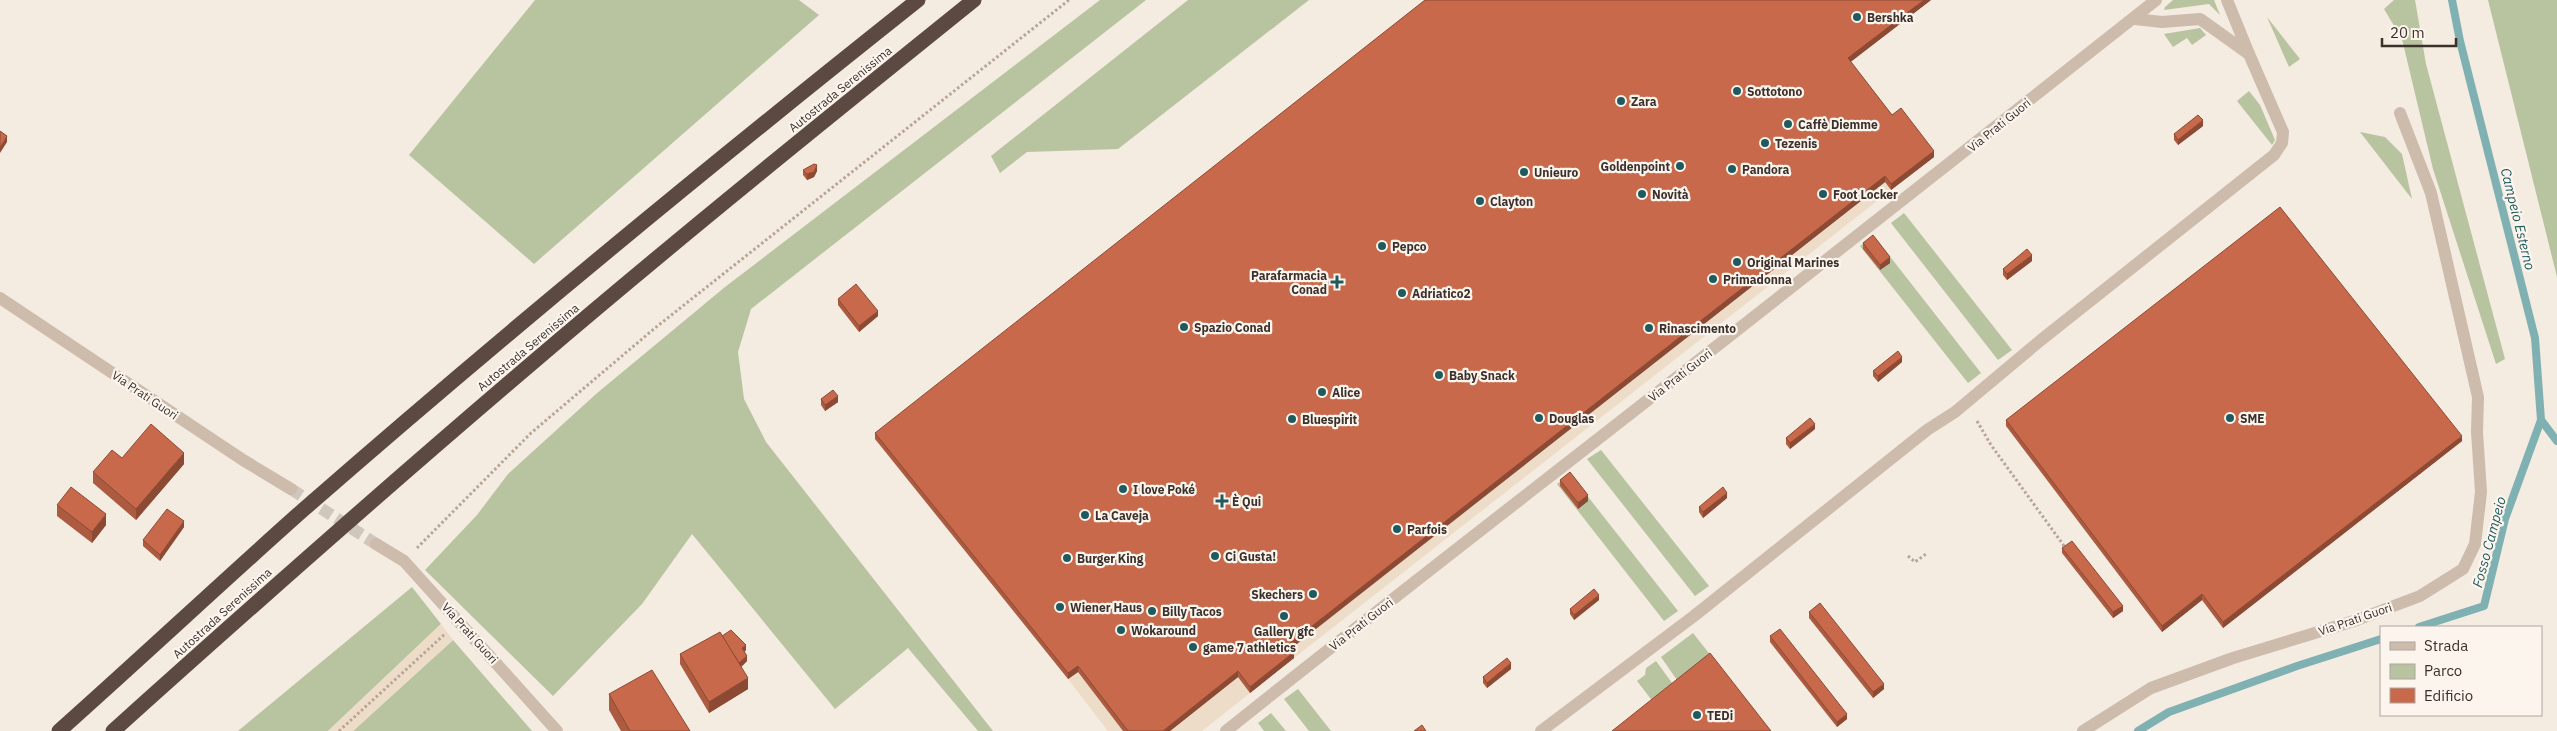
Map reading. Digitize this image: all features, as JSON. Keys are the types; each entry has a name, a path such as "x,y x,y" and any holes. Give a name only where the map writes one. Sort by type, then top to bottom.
{"highway":[{"name":"Autostrada Serenissima","path":"59,731 303,511 512,332 707,168 918,0"},
{"name":"Autostrada Serenissima","path":"113,731 331,536 532,363 734,193 974,0"}],"street":[{"name":"Via Prati Guori","path":"1226,731 1529,491 1964,153 2156,0"},
{"path":"1541,731 1694,616 1927,430 1955,412 2026,352 2274,155 2282,143 2283,132 2226,0"},
{"path":"2134,19 2162,22 2200,19 2249,54"},
{"name":"Via Prati Guori","path":"2083,731 2152,688 2233,658 2354,621 2420,596 2462,569 2475,544 2480,492 2477,432 2478,397 2431,193 2400,113"},
{"name":"Via Prati Guori","path":"0,298 291,490"},
{"name":"Via Prati Guori","path":"376,544 404,561 557,731"}],"path":[{"path":"404,561 531,433 655,328 1069,0"},
{"path":"1977,421 1991,445 2073,558"},
{"path":"1908,556 1915,562 1926,554"},
{"path":"339,731 460,621"}],"green space":[{"path":"535,0 799,0 819,15 534,264 409,155"},
{"path":"1100,0 1146,0 751,309 738,352 744,399 766,442 993,731 978,731 908,648 835,709 692,534 642,604 553,696 425,570 477,515 508,474 596,394 725,287"},
{"path":"1188,0 1309,0 1118,149 1027,152 1000,173 991,156"},
{"path":"2173,0 2214,0 2220,15 2209,4 2164,10"},
{"path":"2394,0 2415,0 2426,64 2505,359 2496,364 2433,169 2402,39 2384,9"},
{"path":"2488,0 2557,0 2557,277"},
{"path":"2267,17 2300,59 2289,67"},
{"path":"2200,28 2206,35 2192,45 2187,38 2173,47 2164,34"},
{"path":"2249,91 2260,105 2275,140 2272,145 2237,101"},
{"path":"2360,132 2385,137 2402,154 2412,199"},
{"path":"1904,213 2012,350 1998,360 1891,223"},
{"path":"1874,236 1981,373 1968,383 1860,246"},
{"path":"1601,450 1709,586 1695,596 1587,459"},
{"path":"1570,474 1678,611 1664,621 1557,484"},
{"path":"412,587 441,624 328,731 238,731"},
{"path":"1693,633 1712,657 1679,683 1661,657"},
{"path":"453,640 532,731 353,731"},
{"path":"1656,661 1675,687 1654,703 1637,681 1645,675 1646,668"},
{"path":"1298,689 1331,731 1309,731 1284,699"},
{"path":"1271,713 1286,731 1264,731 1258,723"}],"shaded area":[{"path":"1885,182 1891,190 1294,658 1288,651"},
{"path":"441,624 453,640 353,731 328,731"},
{"path":"1078,672 1123,731 1108,731 1068,679"},
{"path":"1238,677 1250,693 1202,731 1170,731"}],"building":[{"name":"Adriatico2","path":"1425,0 1924,0 1848,58 1892,115 1901,108 1934,151 1891,184 1885,176 1288,645 1294,652 1250,687 1238,671 1163,731 1128,731 1078,666 1068,673 875,433"},
{"path":"2198,115 2203,120 2178,140 2174,134"},
{"path":"0,131 7,136 0,148"},
{"path":"814,164 817,165 814,172 807,174 803,170"},
{"name":"SME","path":"2280,207 2462,436 2223,622 2202,594 2162,626 2006,420"},
{"path":"1873,235 1890,257 1880,265 1863,243"},
{"path":"2027,249 2032,255 2007,274 2003,269"},
{"path":"856,284 878,311 859,326 838,299"},
{"path":"1898,351 1902,357 1878,376 1873,371"},
{"path":"833,390 838,396 825,405 821,399"},
{"path":"1810,418 1815,424 1790,443 1786,438"},
{"path":"151,424 184,453 136,509 93,472 112,450 122,458"},
{"path":"1570,472 1588,495 1578,503 1560,480"},
{"path":"71,487 106,514 92,532 57,505"},
{"path":"1723,487 1727,493 1703,512 1699,507"},
{"path":"167,509 184,521 160,555 143,540"},
{"path":"2072,541 2123,606 2113,612 2062,548"},
{"path":"1594,589 1599,595 1574,615 1570,609"},
{"path":"1820,603 1884,684 1873,692 1809,612"},
{"path":"1780,629 1847,714 1837,722 1770,636"},
{"path":"731,630 746,645 742,648 747,656 739,663 722,636"},
{"path":"720,632 748,678 709,702 680,654"},
{"path":"1710,653 1771,731 1612,731"},
{"path":"1507,658 1511,663 1487,683 1483,677"},
{"path":"652,670 690,731 630,731 609,694"},
{"path":"1422,725 1426,731 1414,731"}],"waterway":[{"name":"Campeio Esterno","path":"2452,0 2460,41 2535,338 2541,420 2557,441"},
{"name":"Fosso Campeio","path":"2422,626 2484,606 2505,519 2541,420"},
{"name":"Fosso Campeio","path":"2138,731 2169,712 2297,666 2380,639"}],"tunnel":[{"path":"291,489 376,544"}],"place":[{"name":"Bershka","path":"1857,17"},
{"name":"Sottotono","path":"1737,91"},
{"name":"Zara","path":"1621,101"},
{"name":"Caffè Diemme","path":"1788,124"},
{"name":"Tezenis","path":"1765,143"},
{"name":"Goldenpoint","path":"1680,166"},
{"name":"Pandora","path":"1732,169"},
{"name":"Unieuro","path":"1524,172"},
{"name":"Novità","path":"1642,194"},
{"name":"Foot Locker","path":"1823,194"},
{"name":"Clayton","path":"1480,201"},
{"name":"Pepco","path":"1382,246"},
{"name":"Original Marines","path":"1737,262"},
{"name":"Primadonna","path":"1713,279"},
{"name":"Parafarmacia Conad","path":"1337,282"},
{"name":"Adriatico2","path":"1402,293"},
{"name":"Spazio Conad","path":"1184,327"},
{"name":"Rinascimento","path":"1649,328"},
{"name":"Baby Snack","path":"1439,375"},
{"name":"Alice","path":"1322,392"},
{"name":"Douglas","path":"1539,418"},
{"name":"SME","path":"2230,418"},
{"name":"Bluespirit","path":"1292,419"},
{"name":"I love Poké","path":"1123,489"},
{"name":"È Qui","path":"1222,501"},
{"name":"La Caveja","path":"1085,515"},
{"name":"Parfois","path":"1397,529"},
{"name":"Ci Gusta!","path":"1215,556"},
{"name":"Burger King","path":"1067,558"},
{"name":"Skechers","path":"1313,594"},
{"name":"Wiener Haus","path":"1060,607"},
{"name":"Billy Tacos","path":"1152,611"},
{"name":"Gallery gfc","path":"1284,616"},
{"name":"Wokaround","path":"1121,630"},
{"name":"game 7 athletics","path":"1193,647"},
{"name":"TEDi","path":"1697,715"}]}
